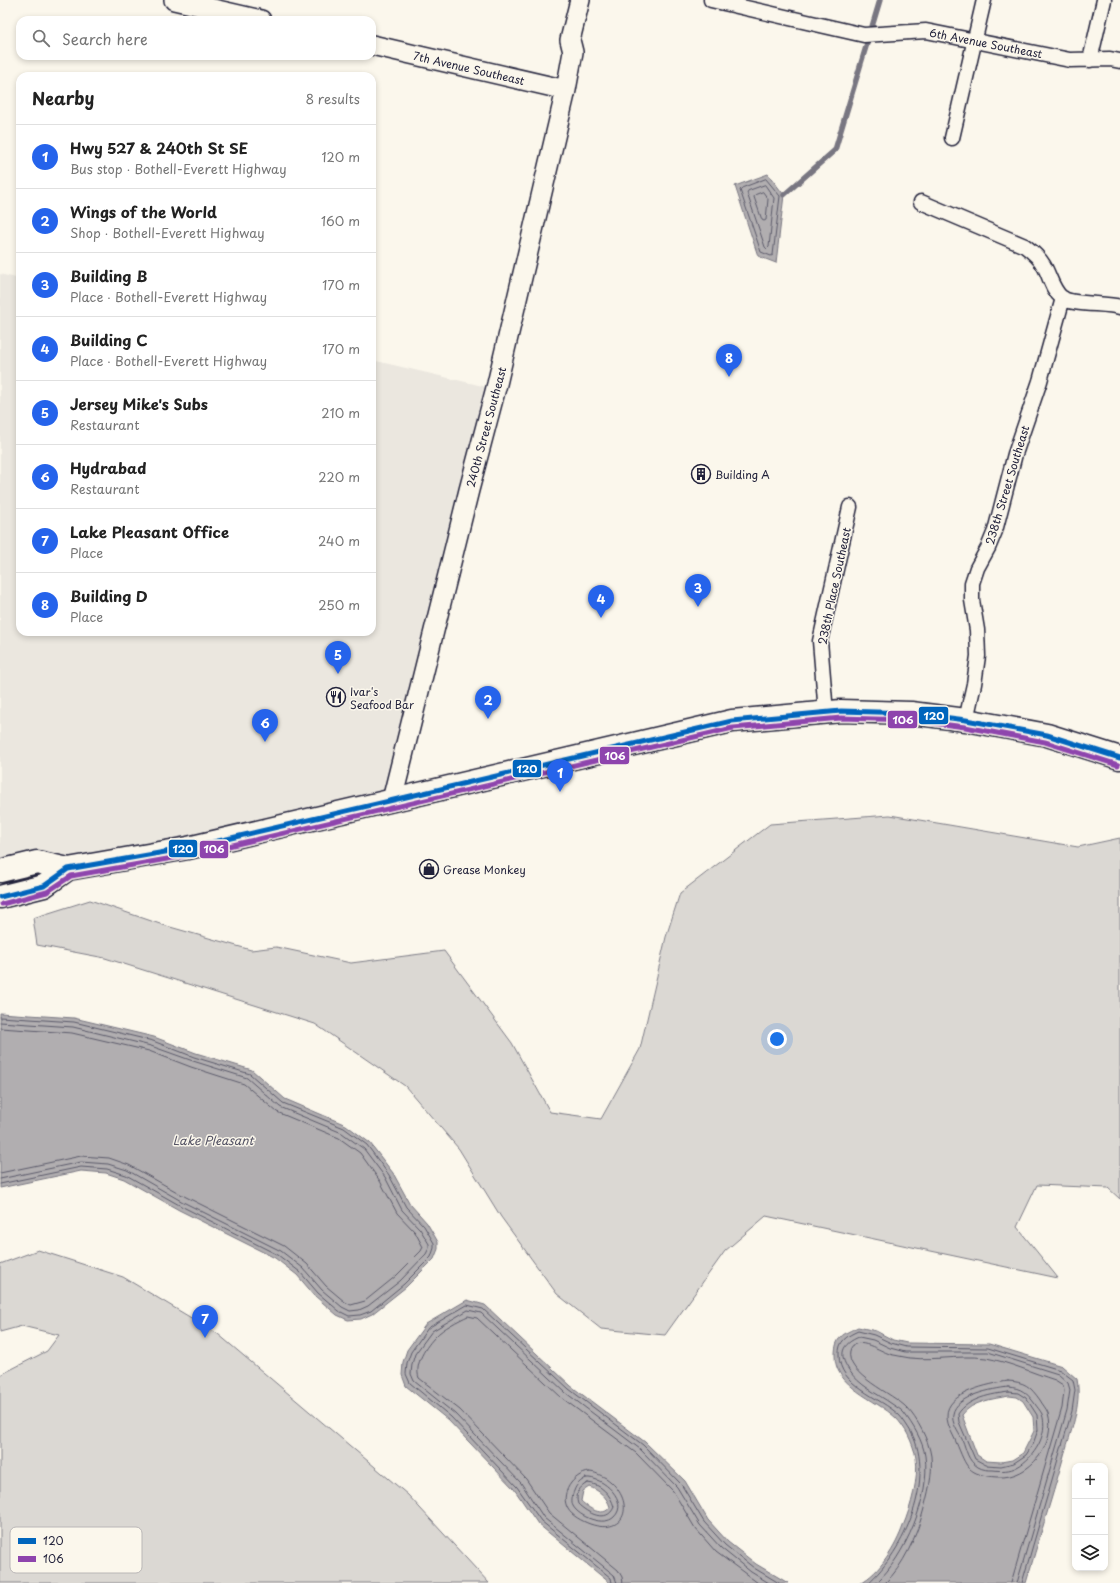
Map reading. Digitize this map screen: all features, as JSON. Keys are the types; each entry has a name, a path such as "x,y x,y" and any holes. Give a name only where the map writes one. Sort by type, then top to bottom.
{"main road":[{"path":"0,871 37,862 68,868 188,848 732,721 841,711 911,713 966,720 1047,735 1120,758"},
{"path":"0,897 44,886 68,868"}],"street":[{"path":"174,0 244,16"},
{"name":"240th Street Southeast","path":"392,800 469,490 498,384 566,90 573,52 570,40 580,0"},
{"name":"240th Street Southeast","path":"573,52 582,41 591,0"},
{"name":"6th Avenue Southeast","path":"711,0 864,35 926,31 1070,60 1110,59 1120,61"},
{"path":"952,138 984,0"},
{"path":"1090,60 1104,0"},
{"name":"7th Avenue Southeast","path":"376,46 566,90"},
{"path":"921,202 1025,246 1035,254 1044,266 1053,286 1063,298 1077,302 1120,307"},
{"name":"238th Street Southeast","path":"966,720 974,684 978,656 977,630 972,600 972,583 977,568 995,531 1015,454 1040,381 1063,298"},
{"name":"238th Place Southeast","path":"826,712 820,642 850,507"}],"shaded area":[{"path":"0,274 16,278 16,636 376,636 376,361 487,387 392,800 0,893"},
{"path":"890,815 1078,847 1120,838 1120,1199 1108,1188 1037,1185 1017,1227 1058,1278 766,1216 725,1251 665,1335 601,1329 557,1294 501,1217 459,1149 405,1086 315,1024 105,958 37,945 33,918 90,900 163,925 251,950 276,947 351,963 444,951 512,1043 550,1112 601,1119 640,1049 666,937 680,893 770,824"},
{"path":"38,1250 123,1277 218,1334 408,1495 489,1583 0,1583 0,1375 47,1351 59,1335 22,1326 0,1332 0,1264"}],"water":[{"path":"768,174 784,195 776,263 758,256 735,186"},
{"name":"Lake Pleasant","path":"0,1013 74,1018 154,1037 196,1053 252,1070 285,1099 346,1125 370,1143 393,1173 410,1204 427,1223 438,1242 438,1249 434,1259 406,1287 372,1314 361,1319 348,1320 337,1315 315,1296 297,1275 275,1258 179,1210 124,1179 106,1173 81,1171 0,1188"},
{"path":"467,1300 485,1305 571,1386 645,1442 685,1481 708,1520 728,1542 756,1564 788,1583 610,1583 538,1524 514,1489 448,1420 406,1386 402,1375 403,1362 407,1350 426,1324","holes":["589,1487 602,1494 607,1500 610,1507 604,1512 596,1511 581,1501 583,1491"]},
{"path":"858,1327 876,1331 893,1340 907,1343 989,1344 1062,1366 1077,1379 1077,1409 1026,1583 860,1583 881,1566 892,1550 900,1534 911,1501 917,1466 912,1443 896,1418 858,1391 841,1376 835,1355 836,1344 844,1334","holes":["1009,1396 1017,1397 1023,1401 1033,1417 1034,1431 1023,1453 1012,1460 1001,1462 986,1461 977,1455 962,1415 966,1410 983,1401"]}],"waterway":[{"path":"784,195 835,150 880,0"}],"transit line":[{"name":"120","path":"0,897 44,886 68,869 188,848 732,721 841,711 911,713 966,720 1047,735 1120,758"},
{"name":"106","path":"2,904 47,892 71,876 190,855 733,728 841,718 910,720 965,727 1045,742 1118,765"}],"place":[{"name":"Building D","path":"729,377"},
{"name":"Building A","path":"701,474"},
{"name":"Building B","path":"698,607"},
{"name":"Building C","path":"601,618"},
{"name":"Jersey Mike's Subs","path":"338,674"},
{"name":"Ivar's Seafood Bar","path":"336,697"},
{"name":"Wings of the World","path":"488,719"},
{"name":"Hydrabad","path":"265,742"},
{"name":"Hwy 527 & 240th St SE","path":"560,792"},
{"name":"Grease Monkey","path":"429,869"},
{"name":"Lake Pleasant Office","path":"205,1338"}]}
